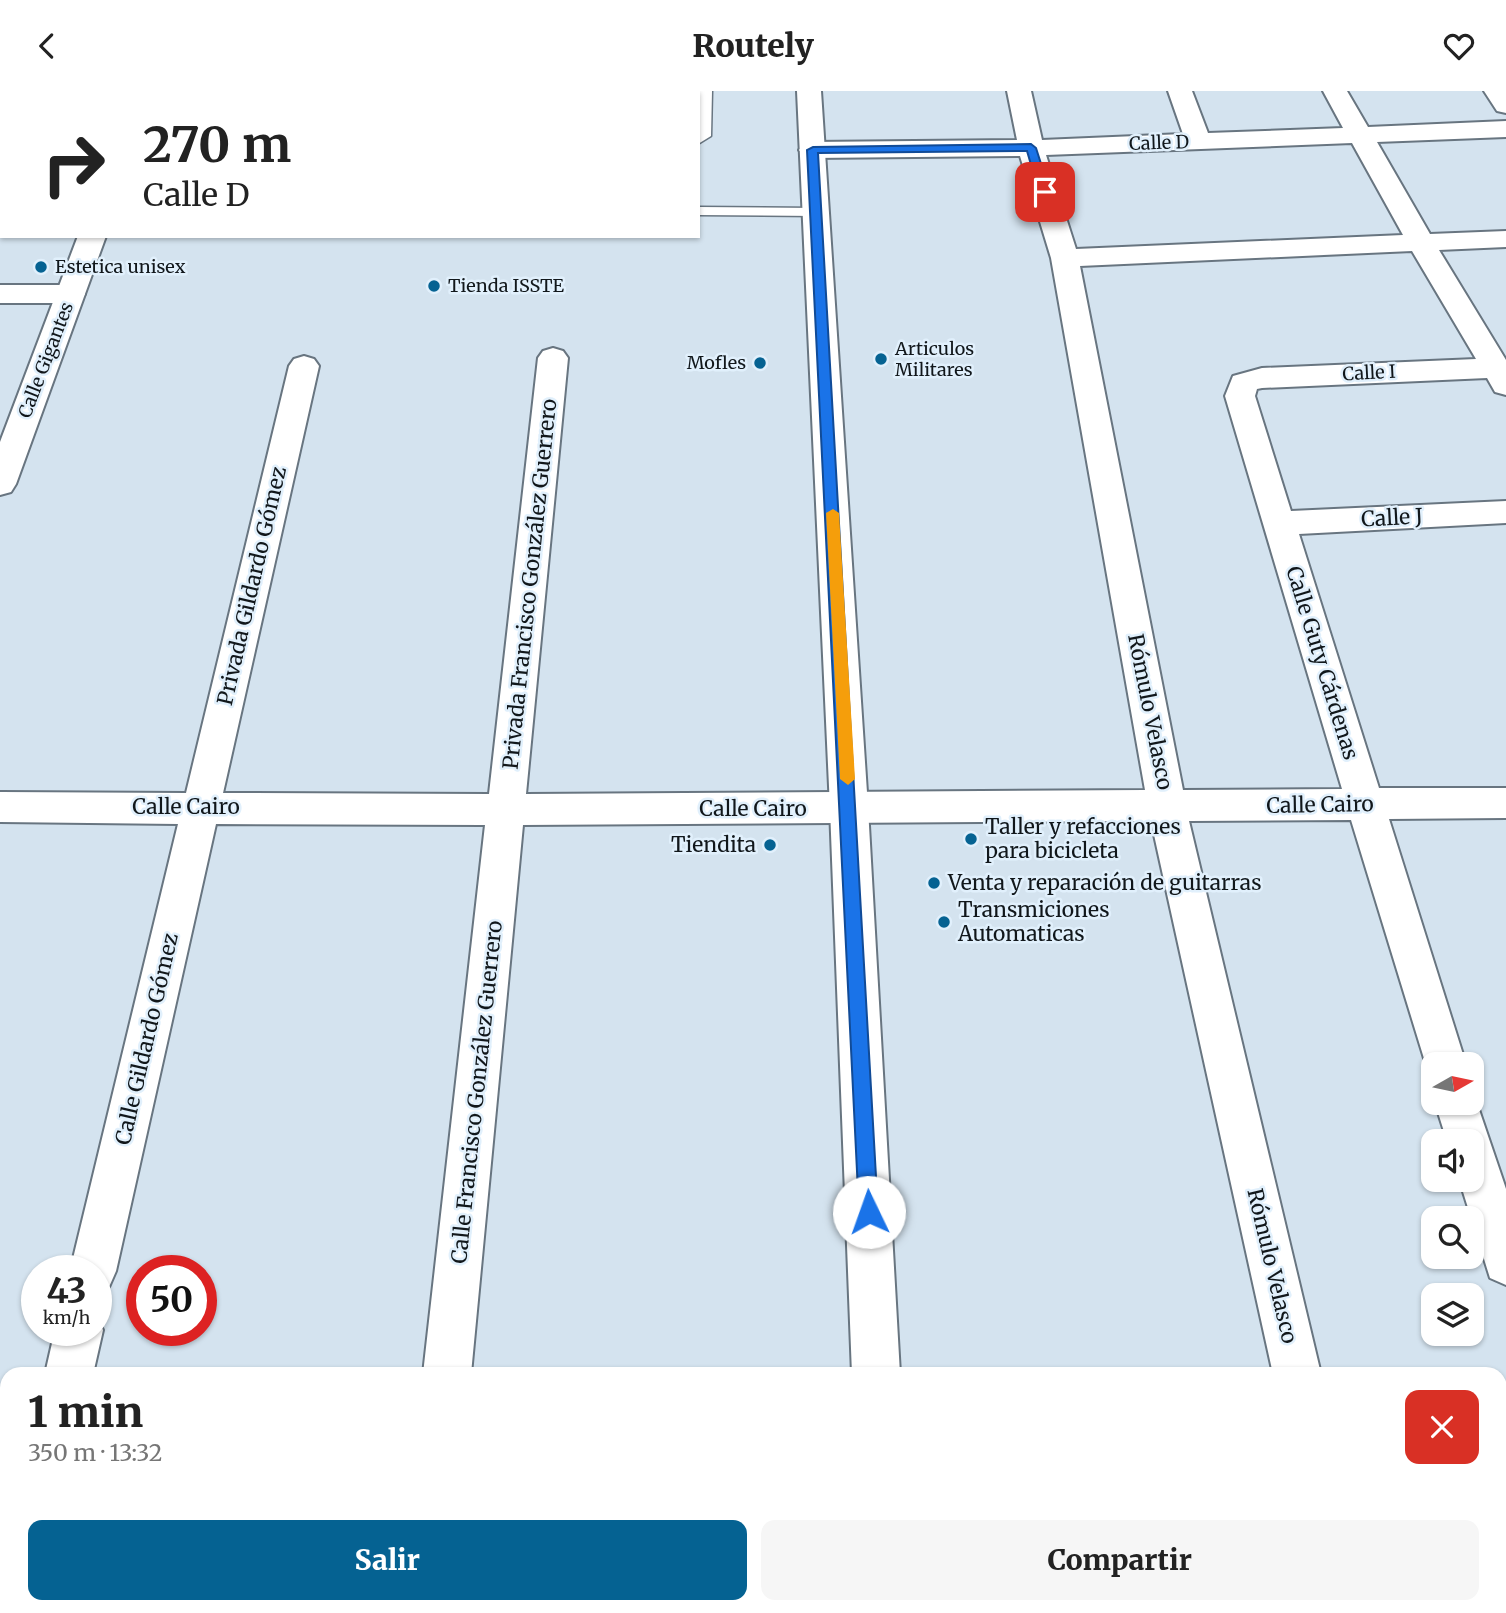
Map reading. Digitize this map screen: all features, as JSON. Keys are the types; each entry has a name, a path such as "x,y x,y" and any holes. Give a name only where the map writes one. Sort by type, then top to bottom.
{"street":[{"path":"809,91 849,808 876,1367"},
{"name":"Rómulo Velasco","path":"1019,91 1031,148 1065,258 1167,806 1295,1367"},
{"path":"1180,91 1199,142"},
{"path":"1335,91 1421,243 1501,376"},
{"path":"1496,91 1506,106"},
{"name":"Calle D","path":"813,150 1031,148 1361,137 1506,129"},
{"name":"Calle Gigantes","path":"0,484 91,238"},
{"path":"1065,258 1506,239"},
{"path":"0,294 71,294"},
{"name":"Privada Francisco González Guerrero","path":"506,810 553,358"},
{"name":"Privada Gildardo Gómez","path":"201,807 304,366"},
{"name":"Calle I","path":"1244,383 1262,378 1501,376"},
{"name":"Calle Guty Cárdenas","path":"1244,383 1240,396 1441,1052"},
{"name":"Calle J","path":"1279,523 1506,512"},
{"name":"Calle Cairo","path":"0,807 506,810 1506,803"},
{"name":"Calle Gildardo Gómez","path":"97,1255 201,807"},
{"name":"Calle Francisco González Guerrero","path":"448,1367 506,810"},
{"path":"1484,1190 1506,1262"},
{"path":"71,1367 75,1346"}],"lane":[{"path":"700,139 704,137 705,91"},
{"path":"700,211 816,212"}],"slow traffic":[{"path":"833,513 848,779"}],"place":[{"name":"Estetica unisex","path":"41,267"},
{"name":"Tienda ISSTE","path":"434,286"},
{"name":"Articulos Militares","path":"881,359"},
{"name":"Mofles","path":"760,363"},
{"name":"Taller y refacciones para bicicleta","path":"971,839"},
{"name":"Tiendita","path":"770,845"},
{"name":"Venta y reparación de guitarras","path":"934,883"},
{"name":"Transmiciones Automaticas","path":"944,922"}],"route":[{"path":"869,1212 813,150 1031,148 1045,192"}]}
